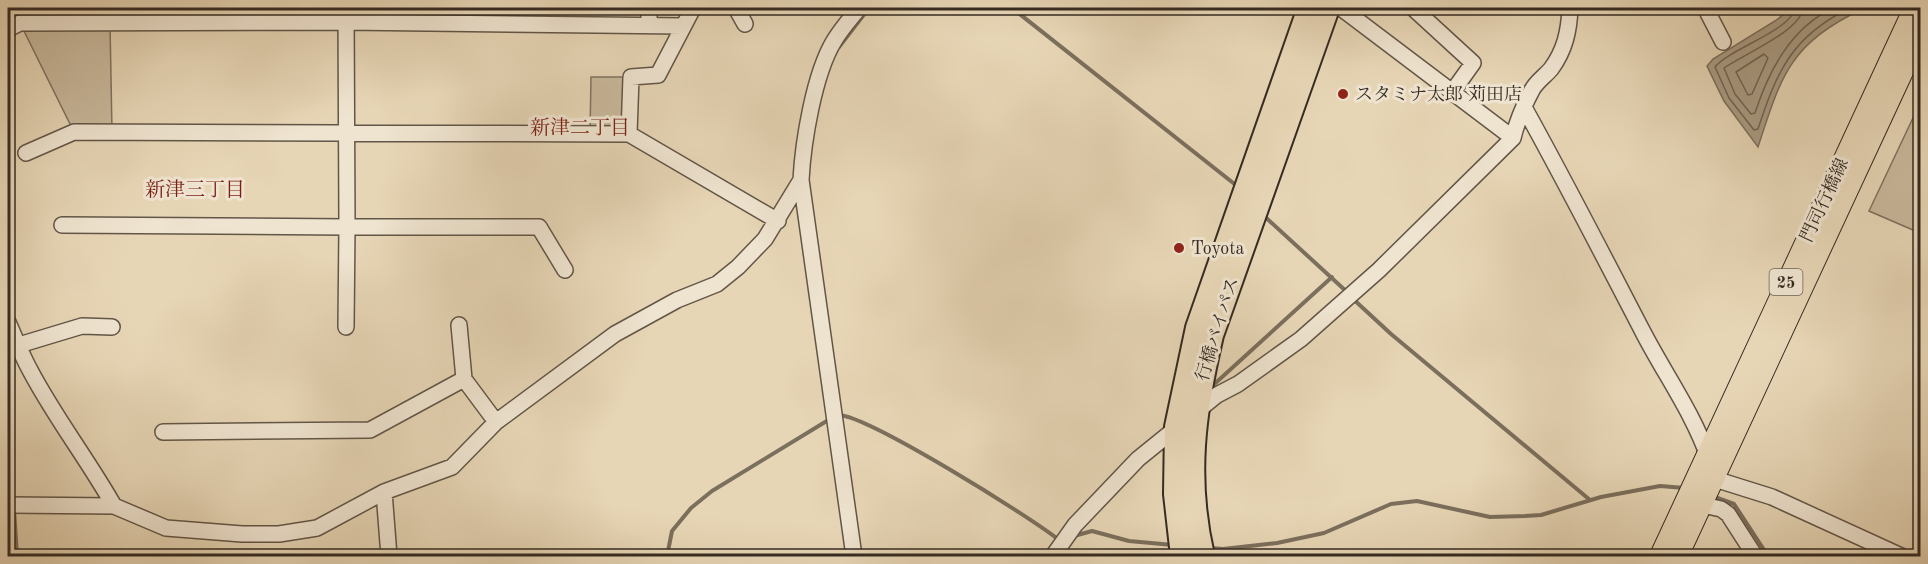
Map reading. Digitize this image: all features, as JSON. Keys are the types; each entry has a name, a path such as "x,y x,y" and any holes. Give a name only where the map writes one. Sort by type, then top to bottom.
{"highway":[{"name":"行橋バイパス","path":"1182,556 1175,494 1176,428 1197,328 1309,8"},
{"name":"行橋バイパス","path":"1203,556 1192,477 1195,414 1212,335 1328,8"}],"main road":[{"name":"門司行橋線","path":"1707,477 1707,455 1914,8"},
{"name":"門司行橋線","path":"1660,556 1694,503 1707,477 1920,35"},
{"name":"門司行橋線","path":"1678,556 1694,503"}],"street":[{"path":"649,8 649,25"},
{"path":"629,134 631,77 658,75 693,8"},
{"path":"736,8 746,24"},
{"path":"855,556 801,180 802,154 822,66 834,41 859,8"},
{"path":"1341,8 1513,138"},
{"path":"1413,8 1473,63 1453,91"},
{"path":"1053,556 1075,525 1138,459 1217,396 1279,357 1335,310 1513,138 1518,117 1525,109 1532,89 1563,51 1569,27 1570,8"},
{"path":"1708,8 1708,13 1723,42"},
{"path":"346,15 346,327"},
{"path":"8,29 20,23 346,15 683,26"},
{"path":"1525,109 1664,371 1700,433 1707,455"},
{"path":"26,153 74,132 629,134 778,221"},
{"path":"8,505 114,506 166,528 263,535 317,528 384,492 452,467 496,422 615,334 677,300 717,284 738,267 778,221 801,180"},
{"path":"62,225 539,227 565,270"},
{"path":"8,322 13,345 73,442 89,461 114,506"},
{"path":"459,325 464,380 496,422"},
{"path":"13,345 82,326 112,327"},
{"path":"163,432 370,430 464,380"},
{"path":"1707,477 1772,497 1901,556"},
{"path":"384,492 389,556"},
{"path":"1694,503 1721,509 1728,514 1755,556"}],"shaded area":[{"path":"20,23 110,23 112,132 74,132"},
{"path":"591,77 631,77 629,134 590,134"},
{"path":"1920,103 1920,233 1869,211"}],"water":[{"path":"1792,8 1864,8 1820,34 1792,63 1774,99 1758,147 1724,101 1707,66 1713,59"}],"waterway":[{"path":"839,47 869,8"},
{"path":"1012,8 1237,186"},
{"path":"1262,214 1347,292"},
{"path":"1210,388 1332,277"},
{"path":"1352,298 1391,334 1590,500"},
{"path":"839,415 856,420 914,449 984,490 1059,540"},
{"path":"667,556 672,531 691,508 712,491 830,419"},
{"path":"1210,548 1223,549 1277,543 1324,533 1391,504 1417,501 1490,517 1525,516 1541,515 1601,497 1660,486 1685,488"},
{"path":"1712,496 1734,504 1768,556"},
{"path":"14,509 17,556"},
{"path":"1074,536 1092,531 1129,541 1173,545"}],"place":[{"name":"スタミナ太郎 苅田店","path":"1343,94"},
{"name":"Toyota","path":"1179,248"}],"district":[{"name":"新津二丁目","path":"580,127"},
{"name":"新津三丁目","path":"195,189"}]}
